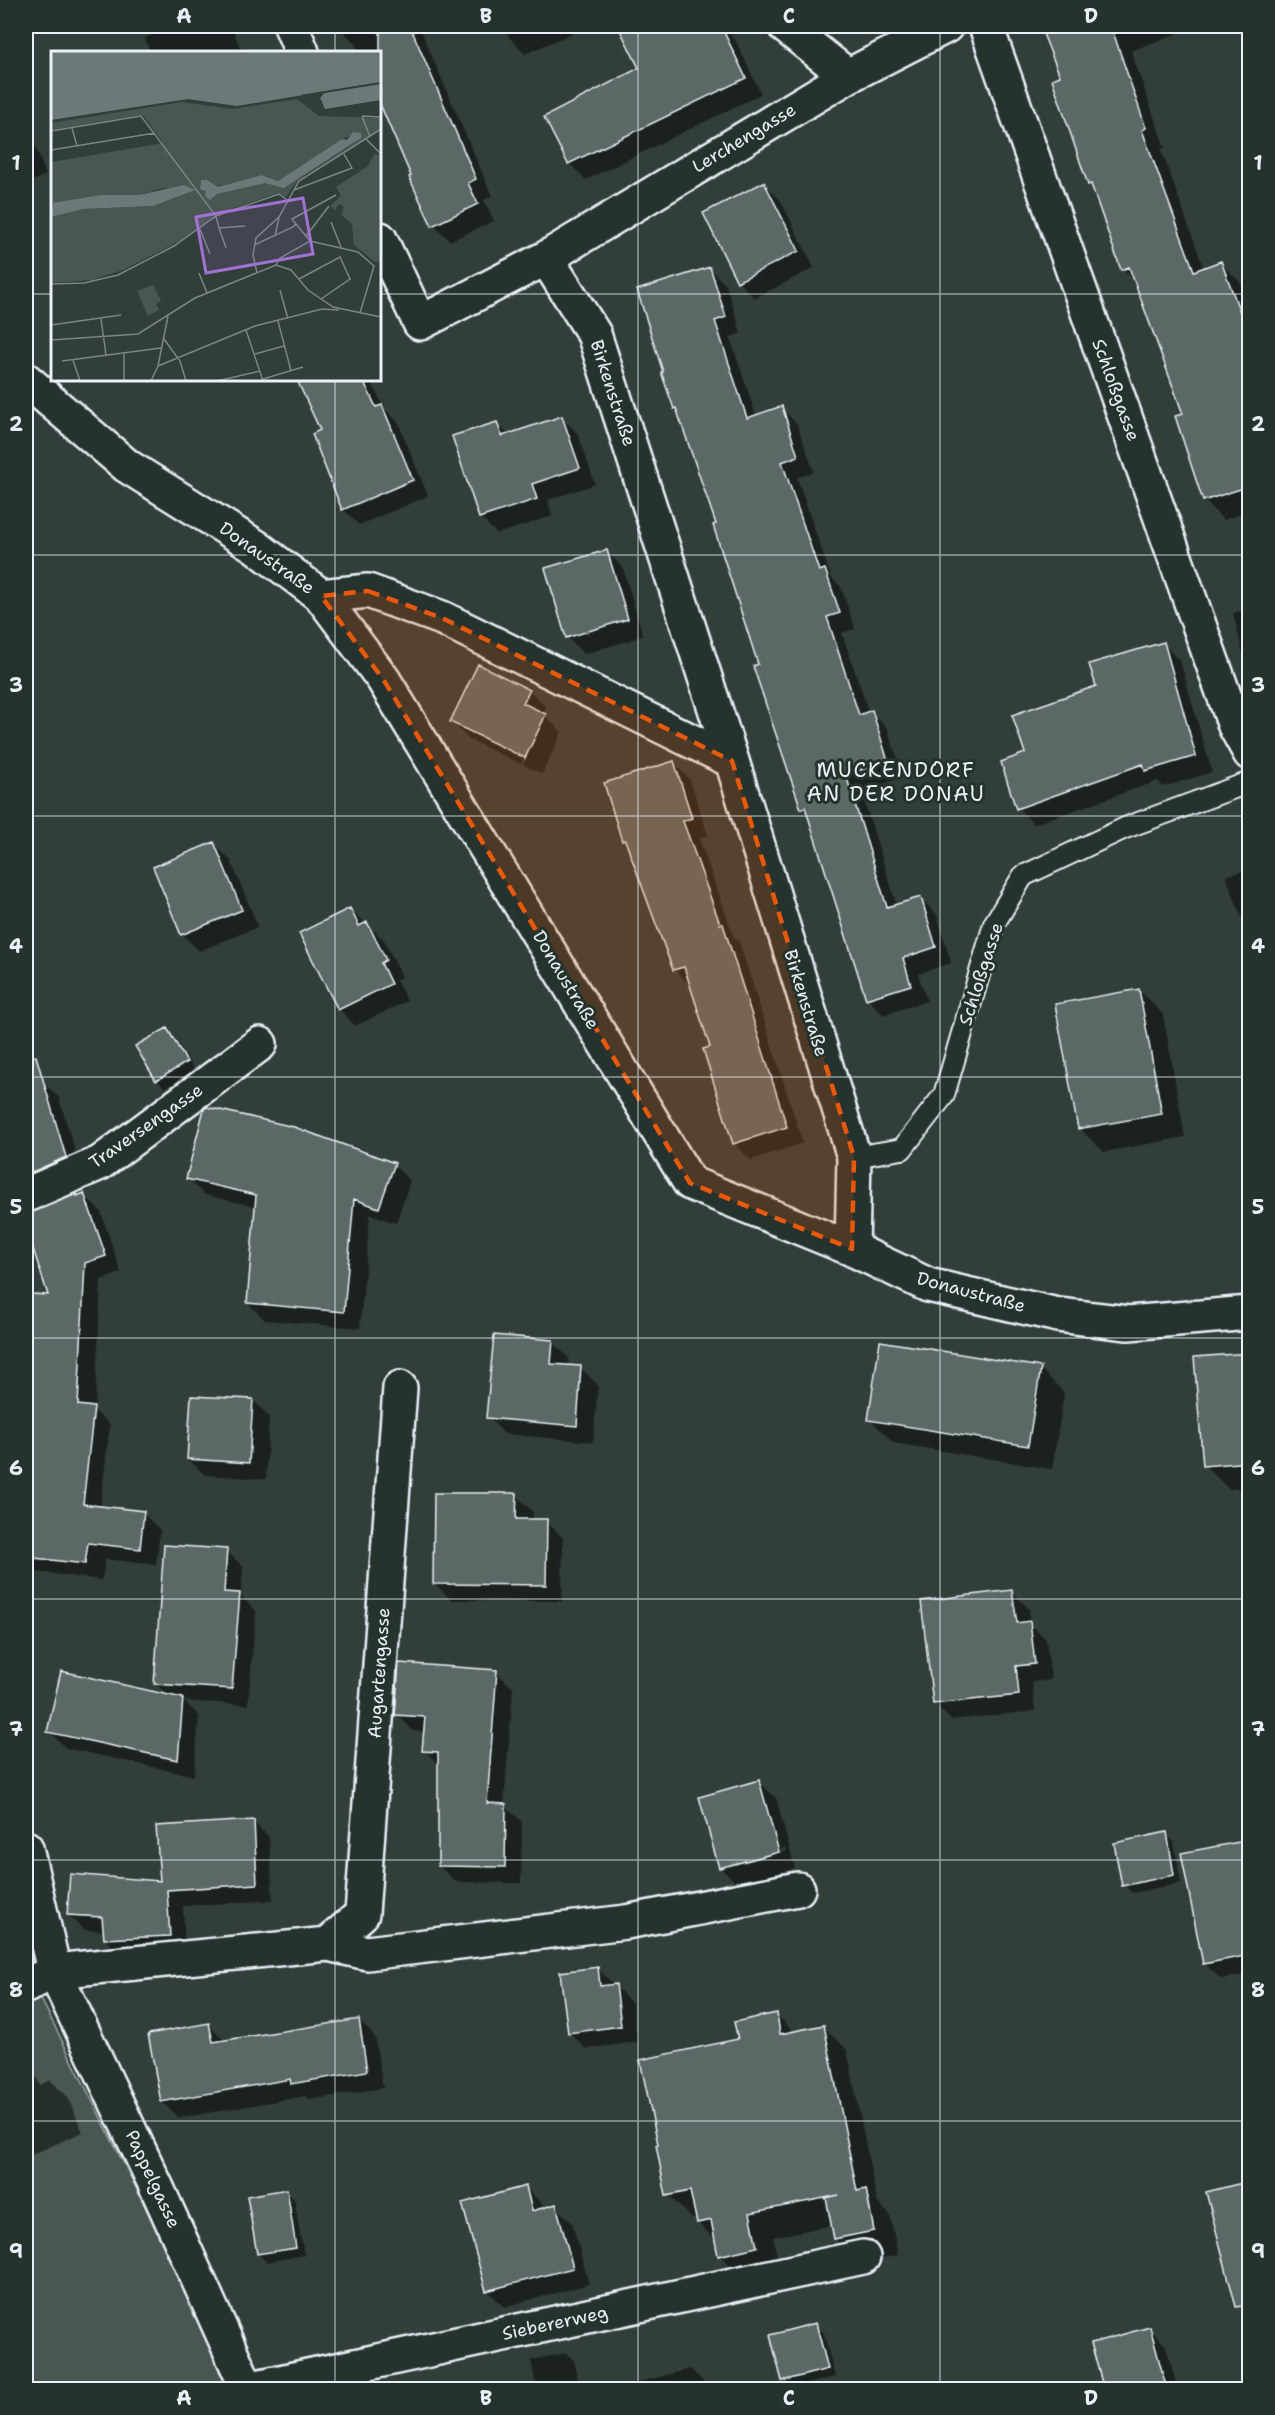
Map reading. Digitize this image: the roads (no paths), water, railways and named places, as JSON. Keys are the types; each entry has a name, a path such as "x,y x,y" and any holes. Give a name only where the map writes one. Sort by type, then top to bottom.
{"street":[{"path":"291,26 302,51"},
{"path":"785,26 848,76"},
{"name":"Lerchengasse","path":"546,258 848,76 946,26"},
{"name":"Schloßgasse","path":"986,26 1235,726 1250,753"},
{"path":"381,241 420,323 546,258"},
{"name":"Birkenstraße","path":"546,258 594,334 732,761 854,1157 852,1249"},
{"name":"Donaustraße","path":"26,380 127,466 255,546 321,596 383,678 690,1183 852,1249 928,1284 1058,1315 1128,1323 1250,1313"},
{"path":"321,596 368,591 442,618 732,761"},
{"name":"Traversengasse","path":"26,1195 100,1163 260,1044"},
{"name":"Augartengasse","path":"328,1944 362,1914 400,1388"},
{"path":"26,1848 54,1971"},
{"path":"26,1986 54,1971 328,1944 367,1953 378,1952 626,1922 798,1889"},
{"name":"Pappelgasse","path":"54,1971 157,2188 248,2389"},
{"name":"Siebererweg","path":"248,2389 863,2257"}],"lane":[{"name":"Schloßgasse","path":"854,1157 902,1149 944,1095 994,924 1023,876 1125,828 1250,782"}],"district":[{"name":"MUCKENDORF AN DER DONAU","path":"896,782"}]}
